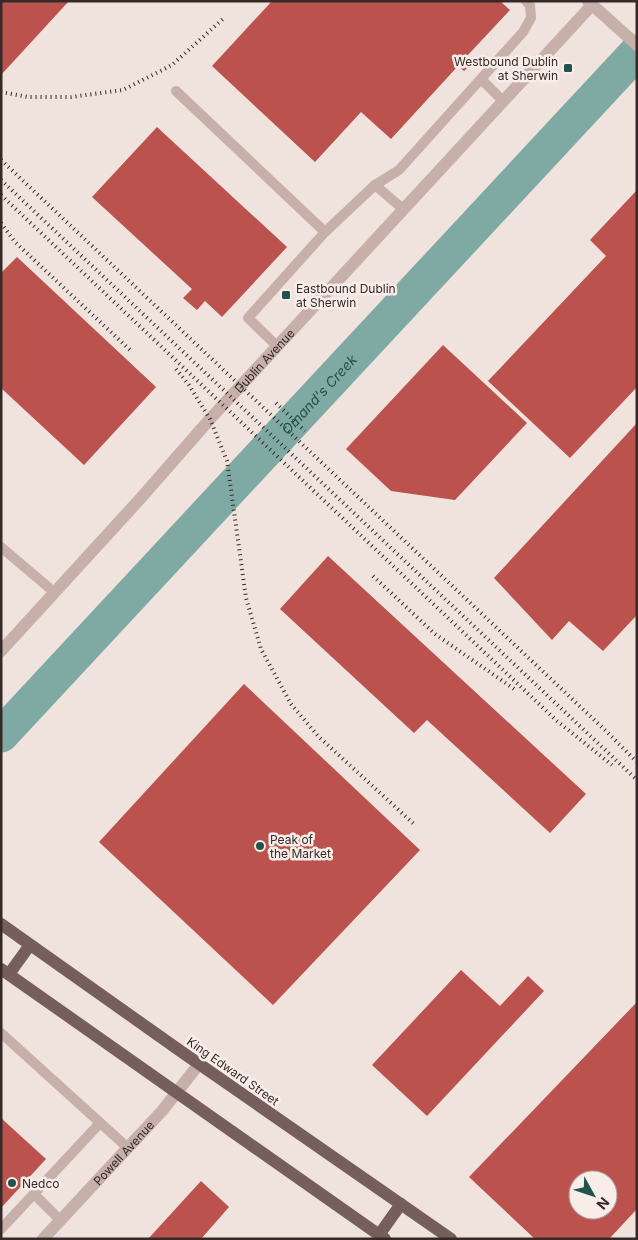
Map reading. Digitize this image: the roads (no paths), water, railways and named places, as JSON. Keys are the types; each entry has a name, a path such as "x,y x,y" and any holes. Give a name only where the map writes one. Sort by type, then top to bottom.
{"main road":[{"name":"King Edward Street","path":"1,924 198,1064 451,1239"},
{"path":"30,945 5,971 382,1237 401,1204"}],"street":[{"path":"590,3 637,45"},
{"name":"Dublin Avenue","path":"1,651 140,499 210,419 503,101 590,3"},
{"name":"Powell Avenue","path":"43,1239 177,1093 198,1064"}],"lane":[{"path":"277,346 248,318 325,232 375,185 399,170 523,32 531,18 530,5 526,1"},
{"path":"481,79 503,101"},
{"path":"176,90 325,232"},
{"path":"375,185 403,209"},
{"path":"1,547 54,592"},
{"path":"1,1033 128,1148"},
{"path":"1,1229 100,1123"},
{"path":"34,1194 60,1220"}],"waterway":[{"name":"Omand's Creek","path":"1,735 637,52"}],"railway":[{"path":"1,92 28,97 71,97 123,90 172,65 224,18"},
{"path":"1,160 637,762"},
{"path":"1,180 637,780"},
{"path":"1,195 557,721 612,765"},
{"path":"1,223 15,242 130,350"},
{"path":"176,369 189,385 210,419 227,461 246,598 261,649 291,704 318,736 415,825"},
{"path":"276,403 305,431"},
{"path":"373,576 435,634 517,691"}],"place":[{"name":"Westbound Dublin at Sherwin","path":"568,68"},
{"name":"Eastbound Dublin at Sherwin","path":"286,295"},
{"name":"Peak of the Market","path":"260,846"},
{"name":"Nedco","path":"12,1183"}]}
